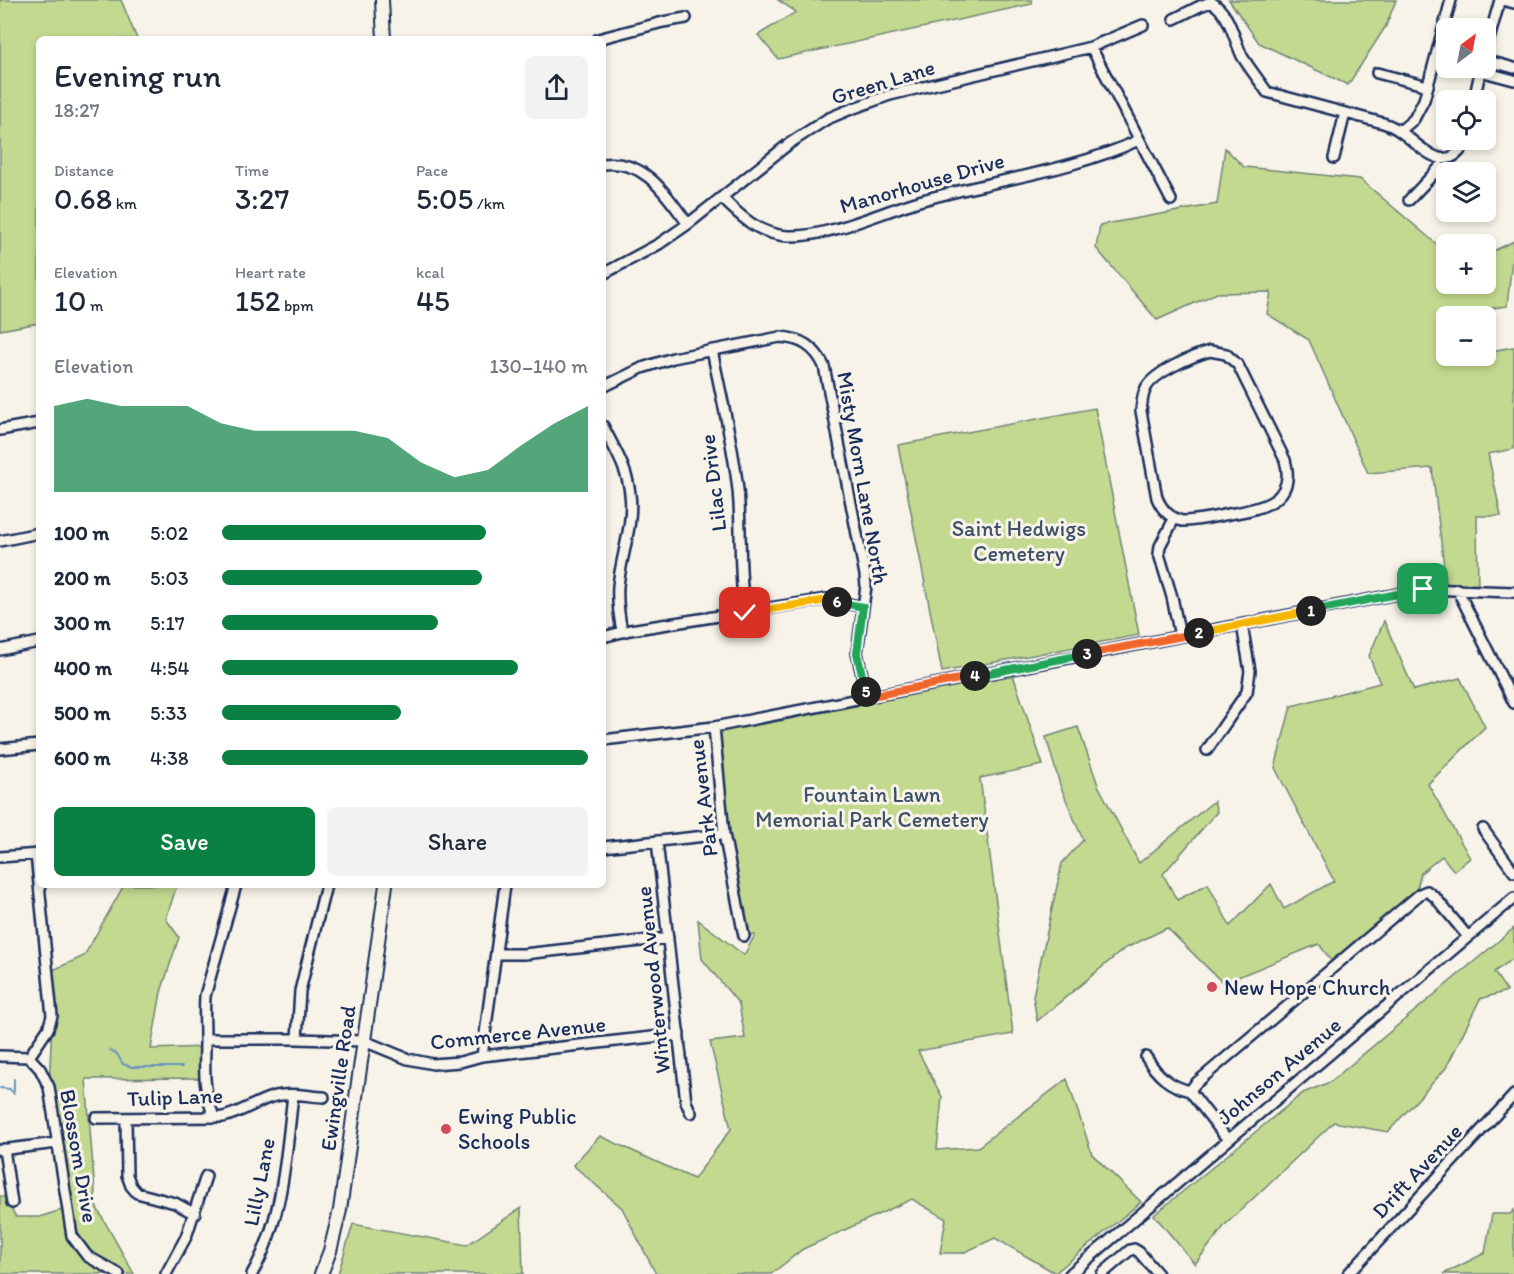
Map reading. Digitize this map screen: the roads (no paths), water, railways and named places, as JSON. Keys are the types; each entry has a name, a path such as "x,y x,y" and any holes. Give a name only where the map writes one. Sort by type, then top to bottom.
{"main road":[{"path":"382,0 384,36"},
{"name":"Ewingville Road","path":"321,1274 330,1251 340,1210 386,888"}],"street":[{"path":"1400,131 1420,110 1451,0"},
{"path":"1496,18 1501,0 1514,3"},
{"path":"1174,19 1211,2 1221,8 1243,56 1267,92 1383,123 1400,131 1420,149 1437,158 1449,157 1458,150"},
{"path":"606,37 686,18"},
{"name":"Green Lane","path":"606,272 659,244 722,198 788,144 846,111 890,95 1091,47 1143,25"},
{"path":"1091,47 1171,200"},
{"path":"1496,63 1514,68"},
{"path":"1377,73 1428,86"},
{"path":"1496,74 1514,80"},
{"path":"1334,158 1345,113"},
{"name":"Manorhouse Drive","path":"722,198 742,218 758,228 776,235 797,236 839,227 948,193 1095,158 1139,140"},
{"path":"606,164 629,165 648,175 688,224"},
{"path":"1409,200 1436,171"},
{"name":"Misty Morn Lane North","path":"712,350 780,338 798,340 814,349 824,366 865,575 866,585 857,653 867,697"},
{"path":"606,386 652,364 712,350"},
{"name":"Lilac Drive","path":"712,350 736,475 739,501 740,584 745,613"},
{"path":"1221,351 1238,365 1285,459 1288,469 1286,484 1274,501 1256,509 1192,521 1174,519 1163,510 1157,498 1141,411 1143,394 1158,375 1202,353 1221,351"},
{"path":"0,430 36,424"},
{"path":"606,432 624,469 630,496 630,511 618,586 622,631"},
{"path":"1174,519 1160,546 1159,554 1172,597 1180,636"},
{"path":"0,541 36,534"},
{"path":"606,740 714,727 1423,589 1514,592"},
{"path":"1457,589 1514,703"},
{"path":"606,636 622,631 828,600 863,607"},
{"path":"1207,750 1247,692 1251,671 1242,625"},
{"path":"0,650 36,643"},
{"name":"Park Avenue","path":"714,727 724,834 744,936"},
{"path":"0,749 36,745"},
{"path":"1483,830 1514,872"},
{"path":"606,847 724,834"},
{"name":"Winterwood Avenue","path":"657,841 686,1102 691,1113"},
{"path":"0,857 36,854"},
{"path":"0,1056 29,1057 48,1029 52,1016 40,888"},
{"path":"214,1117 204,1082 205,996 235,888"},
{"path":"297,1039 302,985 325,888"},
{"path":"482,1056 505,888"},
{"path":"1190,1091 1194,1084 1420,894 1427,891 1435,897 1468,937"},
{"name":"Johnson Avenue","path":"1070,1274 1514,898"},
{"path":"496,954 524,954 668,938"},
{"name":"Commerce Avenue","path":"364,1041 408,1059 433,1065 460,1062 482,1056 679,1034"},
{"path":"205,1039 364,1041"},
{"name":"Blossom Drive","path":"29,1057 40,1069 49,1087 72,1236 87,1256 119,1274"},
{"path":"1146,1057 1165,1080 1175,1087 1190,1091 1228,1140"},
{"name":"Tulip Lane","path":"96,1118 214,1117 231,1115 271,1097 293,1095 324,1097"},
{"name":"Lilly Lane","path":"252,1274 267,1243 277,1209 282,1187 293,1095"},
{"name":"Drift Avenue","path":"1348,1274 1514,1095"},
{"path":"126,1119 127,1175 131,1186 137,1192 176,1203 195,1214"},
{"path":"12,1203 4,1177 2,1149 57,1143"},
{"path":"166,1274 186,1237 206,1176"},
{"path":"1102,1274 1134,1249 1158,1274"}],"waterway":[{"path":"110,1050 117,1054 123,1064 132,1067 182,1067"},
{"path":"14,1079 14,1091"},
{"path":"0,1088 10,1089 14,1094"}],"place":[{"name":"New Hope Church","path":"1212,987"},
{"name":"Ewing Public Schools","path":"446,1129"}],"park label":[{"name":"Saint Hedwigs Cemetery","path":"1019,540"},
{"name":"Fountain Lawn Memorial Park Cemetery","path":"872,806"}]}
